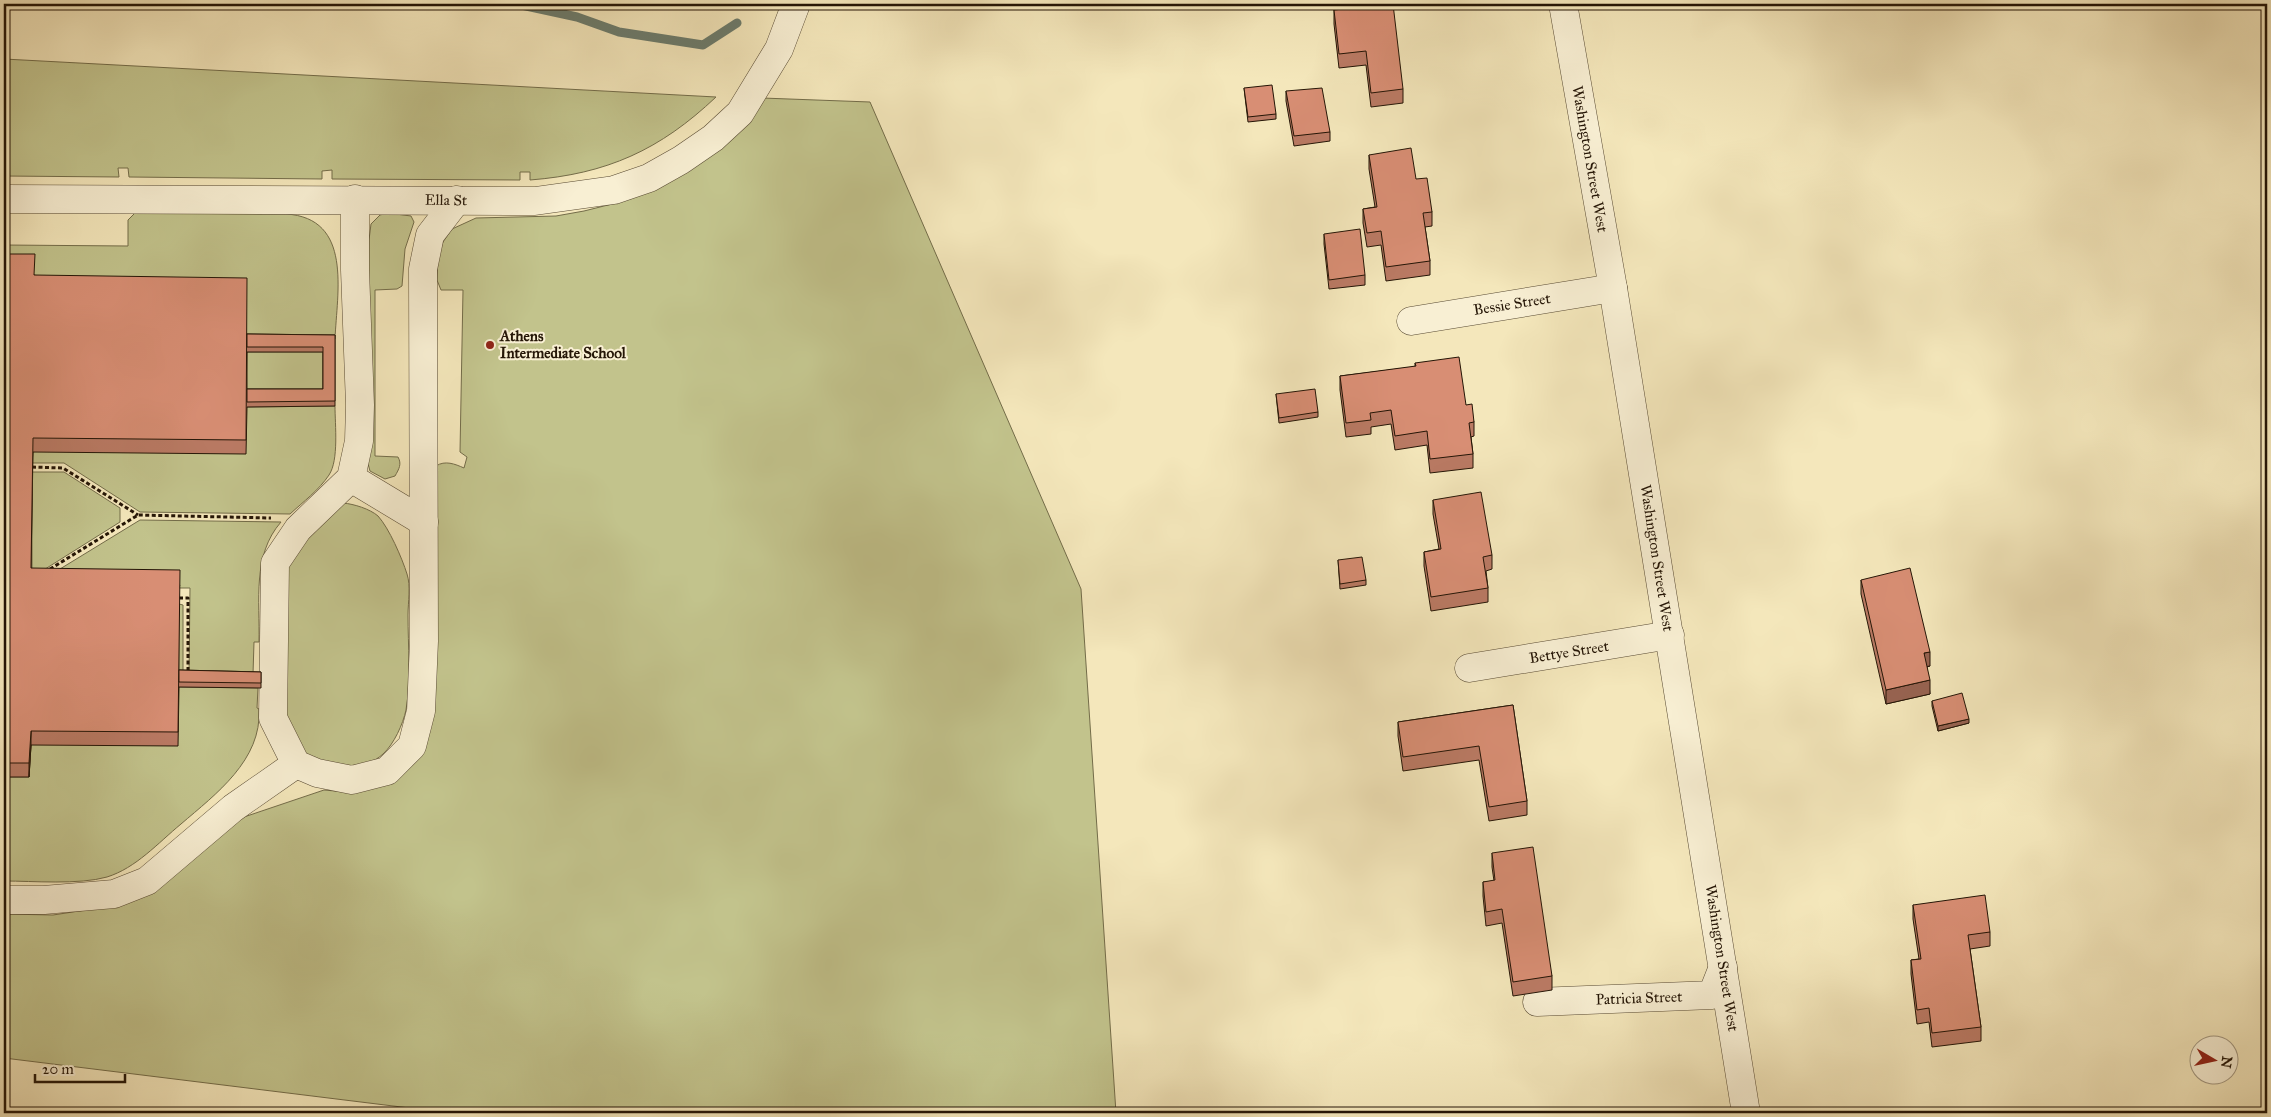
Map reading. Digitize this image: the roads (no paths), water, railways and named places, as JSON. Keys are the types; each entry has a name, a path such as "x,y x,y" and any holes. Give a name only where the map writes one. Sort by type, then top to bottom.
{"street":[{"name":"Ella St","path":"4,199 535,201 614,190 649,178 681,160 712,138 740,113 779,49 796,4"},
{"name":"Washington Street West","path":"1563,4 1613,288 1746,1113"},
{"path":"355,199 354,270 360,405 358,441 351,478 298,529 275,563 273,718 296,764 316,773 352,780 387,771 412,746 421,711 424,641 423,269 430,236 458,200"},
{"name":"Bessie Street","path":"1411,321 1613,288"},
{"path":"351,478 424,522"},
{"name":"Bettye Street","path":"1468,668 1670,636"},
{"path":"4,900 44,900 114,894 147,881 233,808 296,764"},
{"name":"Patricia Street","path":"1537,1002 1712,995 1723,967"}],"waterway":[{"path":"517,4 577,17 619,32 703,45 737,23"}],"place":[{"name":"Athens Intermediate School","path":"490,345"}]}
